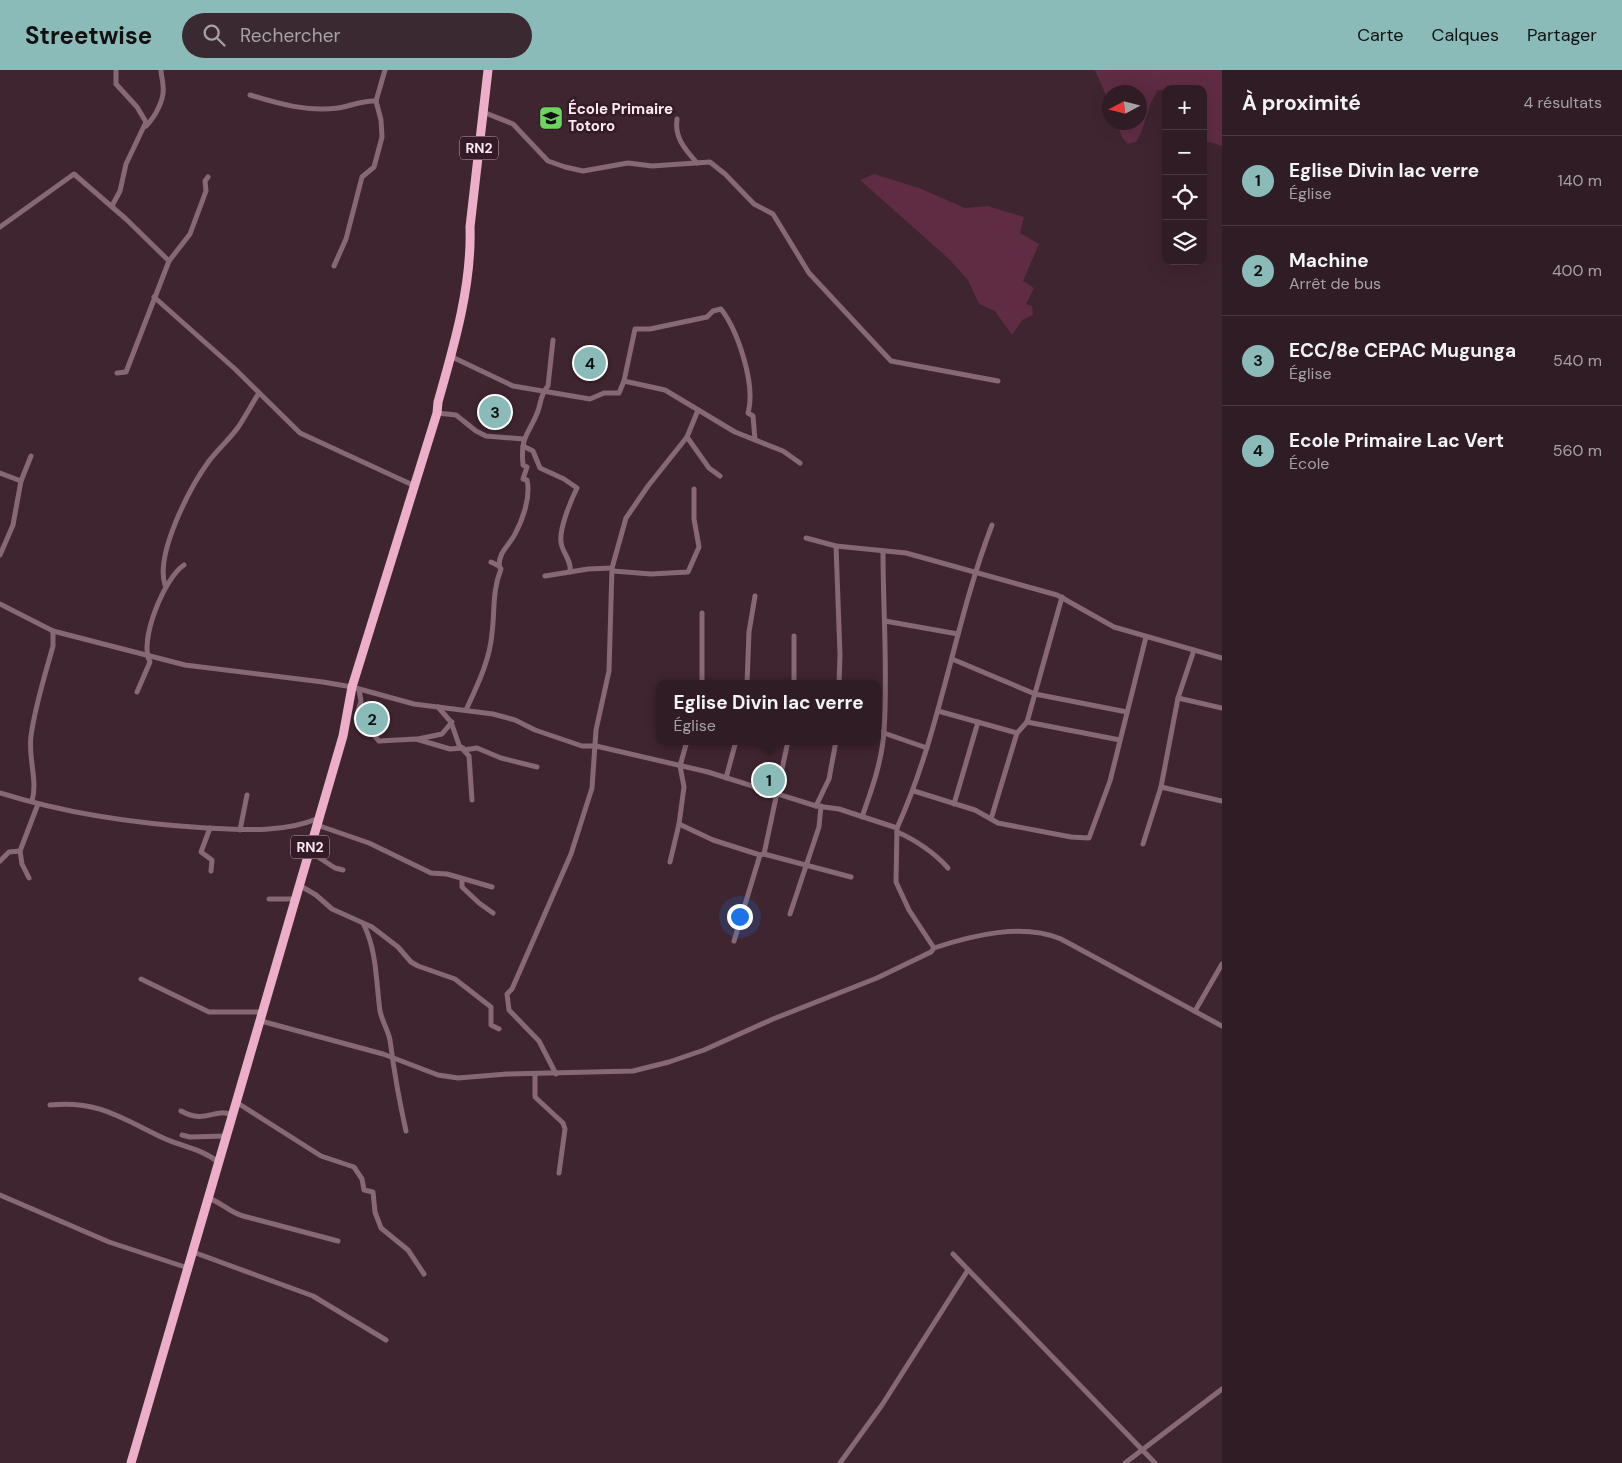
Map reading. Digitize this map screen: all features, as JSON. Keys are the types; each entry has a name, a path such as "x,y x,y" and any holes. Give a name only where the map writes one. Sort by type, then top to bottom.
{"highway":[{"name":"RN2","path":"131,1463 437,413 438,402 462,306 471,250 470,227 488,70"}],"street":[{"path":"116,70 116,84 137,107 146,122 146,126"},
{"path":"112,206 120,191 126,164 161,101 164,86 161,70"},
{"path":"334,266 346,239 362,177 374,167 382,137 381,120 376,101 386,70"},
{"path":"250,95 311,110 340,108 362,100 376,101"},
{"path":"484,112 513,124 548,160 565,167 584,171 628,163 652,166 710,162 725,174 754,204 773,214 810,273 891,361 998,381"},
{"path":"677,119 676,126 681,145 697,163"},
{"path":"0,227 74,174 112,206 169,261"},
{"path":"118,373 126,372 169,261 190,234 206,191 205,181 208,177"},
{"path":"154,297 300,433 416,486"},
{"path":"450,356 513,386 590,399 604,393 619,393 624,381 635,329 650,329 707,317 718,308 721,309 729,320 737,336 750,399 748,413 753,416 755,440"},
{"path":"466,710 477,685 491,639 495,583 501,569 502,551 509,544 520,524 529,492 527,480 524,478 527,467 524,465 524,439 538,410 543,391 548,386 553,340"},
{"path":"624,381 665,390 735,432 783,451 800,464"},
{"path":"165,585 162,576 169,542 195,482 209,461 238,428 259,393"},
{"path":"556,1074 539,1040 509,1010 506,1000 572,854 592,788 596,730 609,671 612,569 626,518 659,472 688,437 698,410"},
{"path":"437,413 456,415 476,431 486,436 524,439"},
{"path":"688,437 709,468 720,476"},
{"path":"523,446 533,451 540,468 564,478 577,488 560,535 561,544 571,565 570,572"},
{"path":"0,555 13,525 21,481 31,456"},
{"path":"0,473 21,481"},
{"path":"545,576 612,569 651,574 688,572 699,547 694,520 694,489"},
{"path":"934,948 909,910 896,882 897,830 914,791 938,711 974,571 992,525"},
{"path":"806,538 836,546 906,554 974,571 1062,597 1114,628 1222,658"},
{"path":"836,546 839,680"},
{"path":"883,551 885,621 881,732 927,748"},
{"path":"490,562 500,566"},
{"path":"137,692 149,668 150,662 146,655 152,621 165,585 176,570 184,565"},
{"path":"748,680 749,632 755,596"},
{"path":"991,819 1017,733 1027,722 1062,597"},
{"path":"0,604 53,631 185,665 356,689 414,704 466,710 515,720 535,730 582,746 596,746 680,766 779,793 818,806 839,809 897,830 938,856 948,868"},
{"path":"702,613 702,680"},
{"path":"885,621 958,634"},
{"path":"32,801 34,793 30,759 31,736 53,646 53,631"},
{"path":"794,636 794,680"},
{"path":"914,791 954,804 998,823 1071,837 1089,838 1110,781 1146,637"},
{"path":"1142,844 1161,786 1178,698 1194,650"},
{"path":"952,659 1035,694 1127,712"},
{"path":"356,689 361,700 356,718 363,720 362,728 373,734 379,742 417,740 442,734 452,722"},
{"path":"1178,698 1222,708"},
{"path":"437,707 452,722 459,745 471,762 472,800"},
{"path":"938,711 1017,733"},
{"path":"954,804 978,722"},
{"path":"1027,722 1120,740"},
{"path":"417,740 450,749 478,748 501,758 537,767"},
{"path":"670,862 679,824 684,787 680,766 686,745"},
{"path":"726,778 735,745"},
{"path":"734,941 779,793 787,745"},
{"path":"790,914 819,828 818,806 829,779 835,745"},
{"path":"862,817 874,781 879,745"},
{"path":"1161,786 1222,801"},
{"path":"0,793 38,804 155,825 240,830 298,826 318,821 431,873 447,874 462,880 492,887"},
{"path":"240,830 248,795"},
{"path":"29,878 22,864 20,852 38,804"},
{"path":"679,824 713,840 850,877"},
{"path":"210,828 201,852 212,860 211,871"},
{"path":"309,851 335,868 343,870"},
{"path":"0,861 9,852 20,852"},
{"path":"462,880 462,886 466,891 493,913"},
{"path":"299,886 316,895 332,909 372,927 418,966 456,980 491,1007 491,1024 499,1029"},
{"path":"269,899 296,899"},
{"path":"364,925 376,963 376,983 381,1014 390,1039 406,1131"},
{"path":"261,1021 392,1057 438,1075 458,1078 633,1072 669,1062 876,978 931,952 934,948 971,936 1017,932 1051,935 1222,1026"},
{"path":"1195,1011 1222,964"},
{"path":"141,980 209,1012 263,1012"},
{"path":"535,1074 535,1097 563,1123 565,1129 559,1173"},
{"path":"236,1102 321,1156 354,1167 362,1178 364,1190 373,1192 375,1212 381,1228 408,1250 424,1274"},
{"path":"50,1105 71,1103 118,1114 158,1136 208,1154 218,1162"},
{"path":"181,1111 197,1118 224,1112 232,1115"},
{"path":"182,1135 190,1138 226,1136"},
{"path":"0,1195 109,1242 188,1268"},
{"path":"208,1198 219,1201 229,1211 243,1216 338,1241"},
{"path":"193,1252 313,1296 386,1340"},
{"path":"953,1254 1155,1463"},
{"path":"840,1463 882,1405 968,1270"},
{"path":"1125,1463 1222,1389"}],"shaded area":[{"path":"1095,70 1222,70 1222,146 1207,141 1207,85 1162,85 1162,90 1158,90 1154,96 1147,115 1147,85 1102,86"},
{"path":"1120,130 1142,130 1136,142 1128,144"},
{"path":"874,174 919,188 965,208 988,206 1024,217 1020,233 1039,244 1023,281 1034,288 1026,304 1032,306 1033,315 1022,320 1012,335 995,311 979,304 968,280 949,259 860,180"}],"place":[{"name":"École Primaire Totoro","path":"551,118"},
{"name":"Ecole Primaire Lac Vert","path":"590,363"},
{"name":"ECC/8e CEPAC Mugunga","path":"495,412"},
{"name":"Machine","path":"372,719"},
{"name":"Eglise Divin lac verre","path":"769,780"}]}
